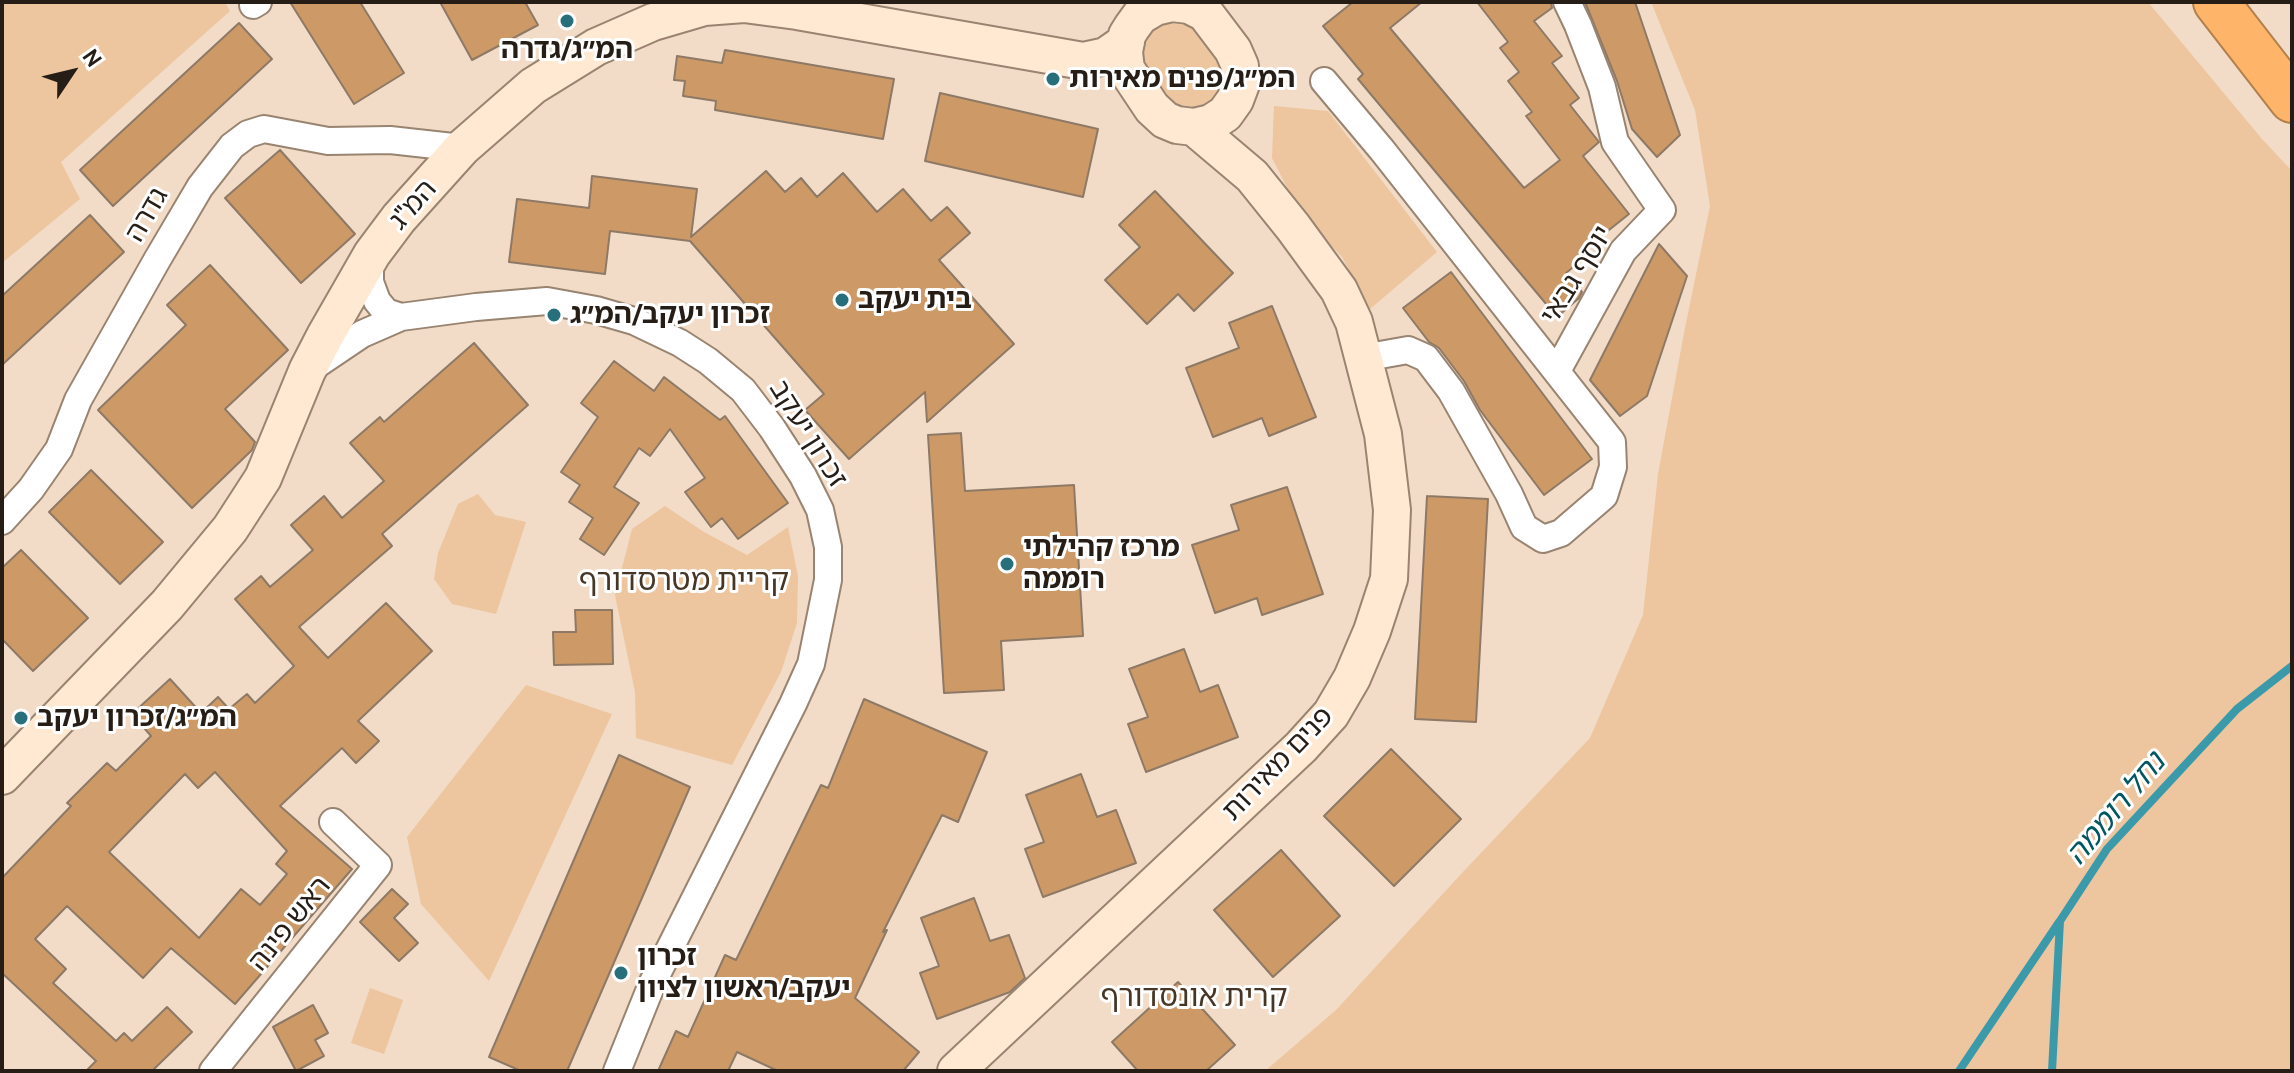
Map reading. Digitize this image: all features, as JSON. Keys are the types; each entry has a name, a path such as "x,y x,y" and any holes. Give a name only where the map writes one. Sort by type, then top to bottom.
{"highway":[{"path":"2216,2 2292,100"}],"street":[{"path":"1171,2 1189,5 1205,13 1233,50 1240,66 1241,84 1235,100 1225,114 1211,123 1194,127 1165,120 1152,108 1126,69 1124,52 1130,24 1155,7 1171,2"},
{"name":"יוסף גבאי","path":"1557,371 1623,251 1662,210 1615,142 1602,87 1567,2"},
{"name":"המ\"ג","path":"2,776 167,605 230,529 263,478 307,371 372,254 399,218 462,148 533,86 596,47 653,22 704,7 744,4 797,11 1083,61 1114,52 1130,24"},
{"name":"המ\"ג","path":"1051,56 1140,92"},
{"path":"1324,81 1612,442 1613,467 1604,496 1561,533 1543,539 1524,527 1451,391 1426,358 1408,350 1363,358"},
{"name":"פנים מאירות","path":"1235,100 1240,141 1252,176"},
{"name":"פנים מאירות","path":"956,1071 1301,747 1331,714 1352,678 1389,579 1392,510 1383,434 1354,322 1339,290 1252,176 1194,127"},
{"name":"גדרה","path":"2,521 31,489 59,449 78,400 157,260 200,187 232,146 248,134 264,129 328,141 390,140 462,148"},
{"path":"372,254 370,276 377,301 386,312 401,317"},
{"name":"זכרון יעקב","path":"307,371 362,334 401,317 547,301 596,310 634,321 680,343 743,390 803,476 820,510 828,547 828,580 811,664 652,984 617,1071"},
{"name":"ראש פינה","path":"213,1071 378,865 333,822"}],"shaded area":[{"path":"8,2 225,2 230,11 61,162 80,199 2,263 2,6"},
{"path":"1651,2 2148,2 2292,171 2292,1071 1265,1071 1336,1010 1590,738 1643,615 1658,474 1710,206 1695,110"},
{"path":"1185,14 1228,67 1217,104 1179,113 1143,77 1136,37 1146,22"},
{"path":"1274,106 1328,111 1437,252 1370,309 1342,257 1300,213 1272,158"},
{"path":"478,494 495,515 526,522 496,614 452,604 434,579 438,553 458,504"},
{"path":"665,506 747,555 788,527 798,576 797,623 781,672 732,765 636,738 635,692 615,595 632,529"},
{"path":"526,685 612,714 489,981 421,904 407,837"},
{"path":"370,988 403,1000 384,1054 351,1043"}],"building":[{"path":"290,2 360,2 404,73 354,104"},
{"path":"440,2 525,2 538,25 472,60"},
{"path":"1353,2 1422,2 1390,28 1524,188 1560,160 1526,116 1532,112 1508,81 1519,72 1500,48 1508,42 1477,2 1551,2 1552,8 1534,21 1562,56 1552,63 1579,98 1570,105 1599,142 1583,156 1629,214 1584,250 1588,255 1566,273 1582,292 1557,317 1358,79 1363,74 1323,26"},
{"path":"1585,2 1635,2 1680,135 1657,157 1632,129 1617,81"},
{"path":"239,23 272,59 113,206 80,170"},
{"path":"725,50 894,79 883,139 715,110 716,101 683,96 685,81 674,80 677,56 722,63"},
{"path":"940,93 1098,129 1083,197 925,161"},
{"path":"280,150 355,234 301,283 225,198"},
{"path":"766,171 785,192 801,178 817,197 843,173 877,212 903,189 931,221 947,207 970,233 939,260 1014,344 927,422 925,392 849,459 805,410 824,394 690,241 610,231 605,274 509,262 517,199 589,208 592,176 697,189 691,237"},
{"path":"1155,191 1233,273 1194,311 1178,294 1147,324 1105,280 1140,247 1119,225"},
{"path":"90,215 124,252 2,365 2,296"},
{"path":"1659,244 1687,276 1647,396 1620,416 1590,380"},
{"path":"210,265 288,350 225,409 255,442 252,450 192,508 98,410 186,325 167,305"},
{"path":"1451,272 1592,459 1544,495 1480,410 1464,381 1403,308"},
{"path":"1272,306 1316,417 1269,436 1262,418 1213,437 1186,368 1239,348 1229,323"},
{"path":"474,343 528,405 382,534 392,546 299,627 328,658 386,603 432,651 358,721 379,741 356,763 342,748 280,806 352,869 235,1004 171,948 143,978 67,906 35,939 66,969 53,983 116,1041 124,1033 132,1041 167,1007 192,1032 152,1071 86,1071 96,1061 2,973 2,878 71,806 67,803 107,763 116,771 151,736 132,714 170,679 201,713 218,697 229,709 247,694 255,703 294,666 235,599 261,576 270,587 313,550 291,525 324,496 342,518 384,481 350,443 380,417 384,422","holes":["215,772 287,851 276,864 287,874 260,905 241,889 199,938 109,852 185,774 198,788"]},
{"path":"614,361 654,391 664,377 720,420 725,416 788,503 738,539 722,518 711,527 685,492 705,478 670,429 650,456 639,448 614,487 639,503 604,555 580,539 593,518 569,502 580,485 561,472 598,417 581,403"},
{"name":"מרכז קהילתי רוממה","path":"961,433 965,491 1074,485 1083,636 1001,641 1004,690 944,693 928,435"},
{"path":"91,470 163,542 120,584 49,512"},
{"path":"1287,487 1323,594 1262,615 1257,598 1215,613 1192,545 1239,530 1231,505"},
{"path":"1427,496 1488,499 1476,722 1415,719"},
{"path":"21,550 88,618 33,671 2,639 2,568"},
{"path":"575,610 612,610 613,664 554,665 553,632 576,632"},
{"path":"1184,649 1200,692 1218,685 1238,737 1146,772 1128,724 1148,717 1129,669"},
{"path":"864,699 987,752 958,822 942,815 883,932 887,930 855,998 919,1052 903,1071 778,1071 737,1052 728,1071 658,1071 676,1031 688,1037 725,955 736,960 821,785 828,788"},
{"path":"1391,749 1461,819 1394,886 1324,816"},
{"path":"619,755 690,787 567,1071 521,1071 489,1057"},
{"path":"1081,774 1097,817 1116,810 1136,863 1043,897 1025,849 1044,842 1026,795"},
{"path":"1281,850 1340,916 1273,977 1214,910"},
{"path":"392,889 408,904 394,918 418,943 399,961 360,922"},
{"path":"974,898 990,941 1009,935 1025,978 1010,992 937,1019 920,973 939,966 921,918"},
{"path":"1178,982 1235,1045 1206,1071 1138,1071 1112,1042"},
{"path":"313,1005 328,1033 315,1040 324,1056 296,1071 273,1027"}],"waterway":[{"name":"נחל רוממה","path":"2052,1071 2060,921 2107,849 2237,709 2292,666"},
{"path":"1959,1071 2059,922"}],"place":[{"name":"המ״ג/גדרה","path":"567,21"},
{"name":"המ״ג/פנים מאירות","path":"1053,79"},
{"name":"בית יעקב","path":"842,300"},
{"name":"זכרון יעקב/המ״ג","path":"554,315"},
{"name":"מרכז קהילתי רוממה","path":"1007,564"},
{"name":"המ״ג/זכרון יעקב","path":"21,718"},
{"name":"זכרון יעקב/ראשון לציון","path":"621,973"}],"district":[{"name":"קריית מטרסדורף","path":"684,581"},
{"name":"קרית אונסדורף","path":"1194,997"}]}
